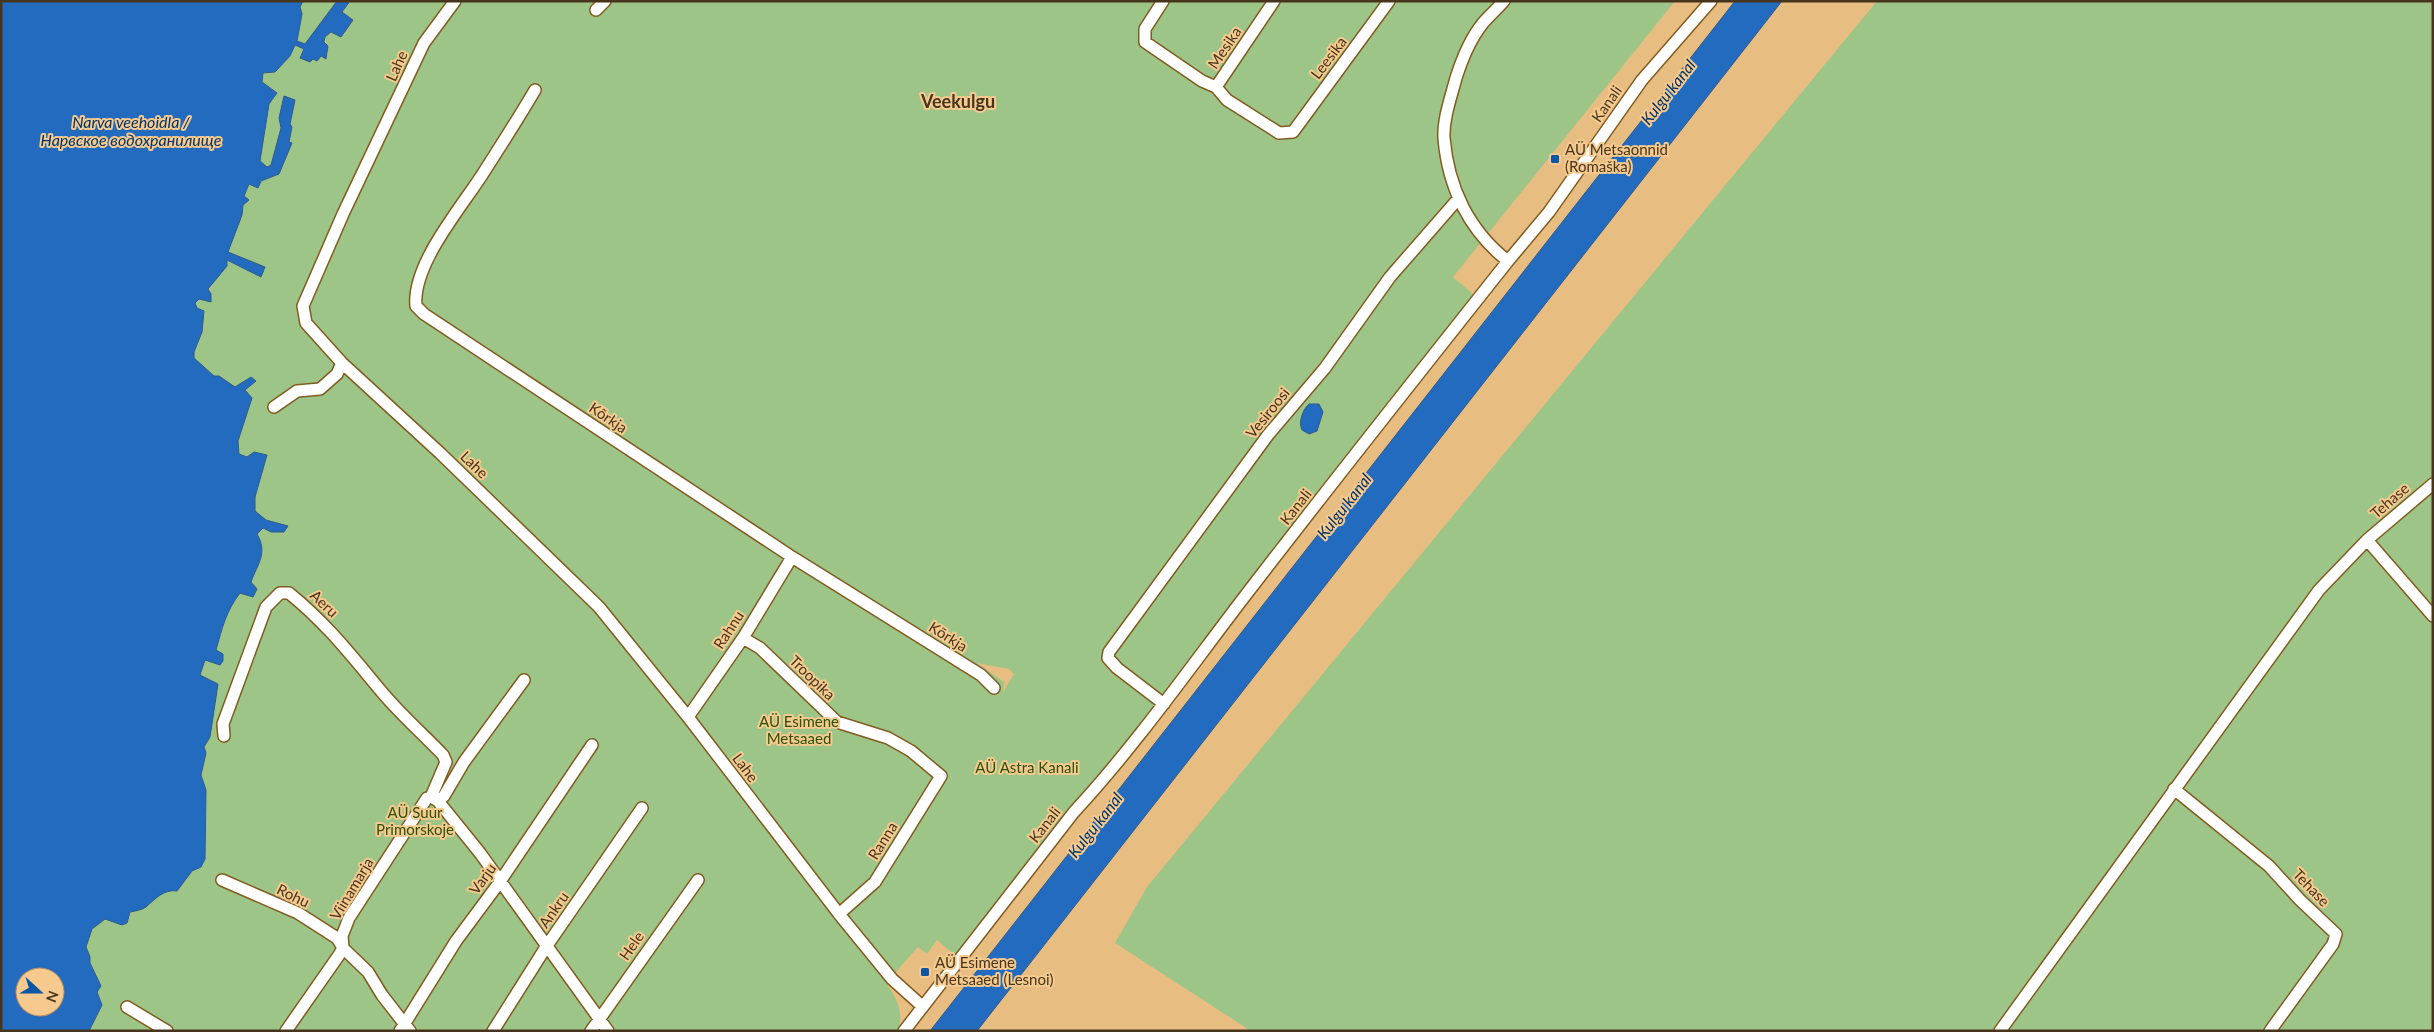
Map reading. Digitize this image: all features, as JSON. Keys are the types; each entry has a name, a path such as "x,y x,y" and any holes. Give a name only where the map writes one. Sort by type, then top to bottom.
{"street":[{"name":"Lahe","path":"455,1 424,43 343,214 303,306 306,323 342,363 440,453 599,607 688,717 839,914 892,978 922,1006"},
{"path":"596,10 605,1"},
{"path":"1163,1 1144,29 1146,42 1202,81 1216,87"},
{"name":"Mesika","path":"1216,87 1274,1"},
{"name":"Leesika","path":"1216,87 1227,100 1279,134 1293,132 1390,1"},
{"path":"1504,1 1482,24 1464,55 1449,102 1444,137 1458,199 1478,231 1497,253 1508,261"},
{"name":"Kanali","path":"904,1031 1074,812 1103,782 1245,596 1508,261 1549,212 1642,80 1710,1"},
{"name":"Kõrkja","path":"535,90 433,249 420,278 415,295 416,306 424,314 792,557 981,675 994,688"},
{"name":"Vesiroosi","path":"1164,704 1117,668 1108,658 1109,652 1268,435 1325,368 1390,277 1458,199"},
{"path":"274,408 297,391 320,389 337,374 342,363"},
{"name":"Tehase","path":"2000,1031 2319,590 2367,540 2433,484"},
{"name":"Tehase","path":"2367,540 2433,616"},
{"name":"Rahnu","path":"688,717 743,638 792,557"},
{"name":"Aeru","path":"224,736 223,724 266,607 280,593 289,593 315,614 343,643 382,693 443,755 446,762 435,799"},
{"name":"Troopika","path":"743,638 760,648 837,722 888,738 911,752 941,776"},
{"name":"Viinamarja","path":"286,1031 343,948 342,936 349,918 427,798 435,799 444,796 464,762 524,680"},
{"name":"Varju","path":"405,1028 456,941 500,883 592,745"},
{"name":"Ranna","path":"839,914 875,882 941,776"},
{"name":"Tehase","path":"2174,789 2269,866 2300,900 2336,934 2333,944 2270,1031"},
{"path":"435,799 480,853 546,948 608,1031"},
{"name":"Ankru","path":"493,1031 546,948 642,808"},
{"name":"Rohu","path":"222,880 298,913 337,938 343,948 368,972 405,1028"},
{"name":"Hele","path":"591,1031 698,880"},
{"path":"127,1007 167,1031"}],"green space":[{"path":"303,1 337,1 305,45 297,41 300,7"},
{"path":"350,1 1675,1 1453,277 1474,295 1104,771 956,956 937,940 927,954 918,947 886,983 900,1011 898,1031 89,1031 102,1005 97,991 101,986 90,963 86,947 92,929 105,919 122,925 130,912 144,908 154,898 170,890 197,869 205,859 206,790 201,775 206,753 204,747 210,737 218,684 200,676 205,660 216,650 226,615 240,593 255,592 257,589 251,582 262,552 262,546 257,534 263,528 271,532 287,526 266,520 255,511 255,497 267,455 247,457 240,455 238,437 245,394 251,377 235,388 219,376 214,376 194,358 194,352 202,332 204,311 197,308 195,303 199,299 205,301 209,290 227,260 261,276 265,267 228,252 242,215 244,196 249,184 276,176 292,143 288,142 295,101 279,118 281,128 271,165 264,166 260,161 260,155 269,104 277,93 262,82 261,77 265,72 275,72 290,56 295,45 304,49 300,57 313,59 328,54 325,37 353,19 342,12","holes":["977,663 1009,669 1014,674 1003,692 1004,682"]},
{"path":"1877,1 2433,1 2433,1031 1251,1031 1115,943 1147,887"}],"water":[{"name":"Narva veehoidla / Нарвское водохранилище","path":"1,1 303,1 300,7 302,14 297,41 305,44 337,1 350,1 342,12 353,20 341,37 331,32 325,37 324,42 328,46 326,59 321,56 317,61 313,59 310,62 300,58 304,49 295,45 290,56 275,72 263,73 262,82 277,93 269,104 260,161 267,167 271,165 281,128 279,118 284,96 295,100 290,124 292,127 289,142 292,143 279,174 261,181 258,188 249,184 244,196 249,200 243,205 242,215 228,252 265,267 261,277 227,260 227,266 208,289 211,294 211,302 199,299 195,303 197,308 204,311 202,332 194,352 194,358 214,376 219,376 235,387 251,377 256,381 245,390 252,398 238,441 239,454 247,457 254,452 267,455 255,497 255,511 266,520 288,526 284,532 271,532 263,528 257,534 262,547 262,553 251,582 257,589 253,597 240,593 235,600 225,620 216,650 223,654 223,661 220,665 205,660 200,675 218,684 210,737 204,747 206,753 201,775 206,790 205,859 201,867 192,871 177,891 164,893 144,908 130,912 127,923 122,925 105,919 92,929 86,947 90,963 101,986 97,992 102,1005 89,1031 1,1031"},
{"name":"Kulgu kanal","path":"1735,1 1782,1 977,1031 930,1031"},
{"path":"1309,404 1319,404 1323,412 1317,431 1309,434 1302,430 1301,420 1303,412"}],"place":[{"name":"AÜ Metsaonnid (Romaška)","path":"1555,159"},
{"name":"AÜ Esimene Metsaaed (Lesnoi)","path":"925,972"}],"district":[{"name":"Veekulgu","path":"958,102"}],"park label":[{"name":"AÜ Esimene Metsaaed","path":"799,730"},
{"name":"AÜ Astra Kanali","path":"1027,768"},
{"name":"AÜ Suur Primorskoje","path":"415,822"}]}
